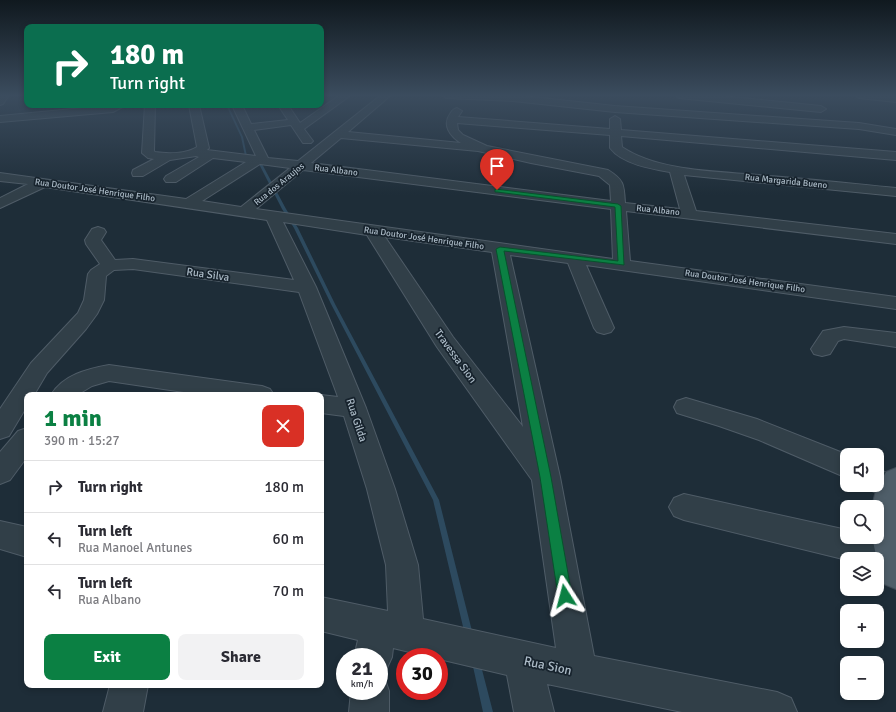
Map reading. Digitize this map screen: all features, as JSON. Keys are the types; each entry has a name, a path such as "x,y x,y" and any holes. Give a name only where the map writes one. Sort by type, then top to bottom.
{"main road":[{"path":"890,484 887,506 887,528 893,564"}],"street":[{"path":"149,128 148,153 152,156 168,156"},
{"path":"198,153 203,148 199,128"},
{"path":"190,203 254,160 262,157 247,128"},
{"path":"298,128 316,154"},
{"name":"Rua dos Araujos","path":"245,211 349,128"},
{"path":"452,128 459,137 468,143 487,149"},
{"path":"564,128 896,156"},
{"name":"Rua Margarida Bueno","path":"615,128 616,148 621,153 631,158 676,170 896,192"},
{"path":"873,128 896,132"},
{"path":"341,135 487,149 603,172 617,184 622,264"},
{"name":"Rua Albano","path":"168,156 198,153 211,154 618,206 689,213 896,239"},
{"path":"171,179 211,154"},
{"path":"138,173 168,156"},
{"path":"676,170 689,213"},
{"name":"Rua Doutor José Henrique Filho","path":"3,179 190,203 500,249 622,264 896,303"},
{"path":"0,204 42,183"},
{"name":"Rua Gilda","path":"284,218 307,287 354,408 381,489 402,565 386,639"},
{"name":"Travessa Sion","path":"373,231 445,342 546,477"},
{"path":"0,430 39,368 79,325 87,314 94,300 97,274 110,265 94,244 93,240 98,232"},
{"path":"500,249 546,477 578,671"},
{"path":"575,259 604,328"},
{"name":"Rua Silva","path":"110,265 133,264 307,287"},
{"path":"822,349 830,336 844,333 896,340"},
{"path":"66,392 74,384 85,379 109,373 241,392"},
{"path":"324,404 354,408"},
{"path":"686,407 721,416 755,428 840,464"},
{"path":"0,472 24,442"},
{"path":"684,507 893,564"},
{"path":"0,535 24,541"},
{"name":"Rua Sion","path":"324,615 386,639 472,648 523,660 777,712"},
{"path":"523,660 534,712"},
{"path":"123,712 127,688"},
{"path":"369,712 370,700"}],"waterway":[{"path":"238,128 242,137 246,156 260,163 284,209 296,228 333,304 436,500 469,635"},
{"path":"476,662 488,712"}],"route":[{"path":"497,190 618,206 622,264 500,249 546,477 565,596"}]}
